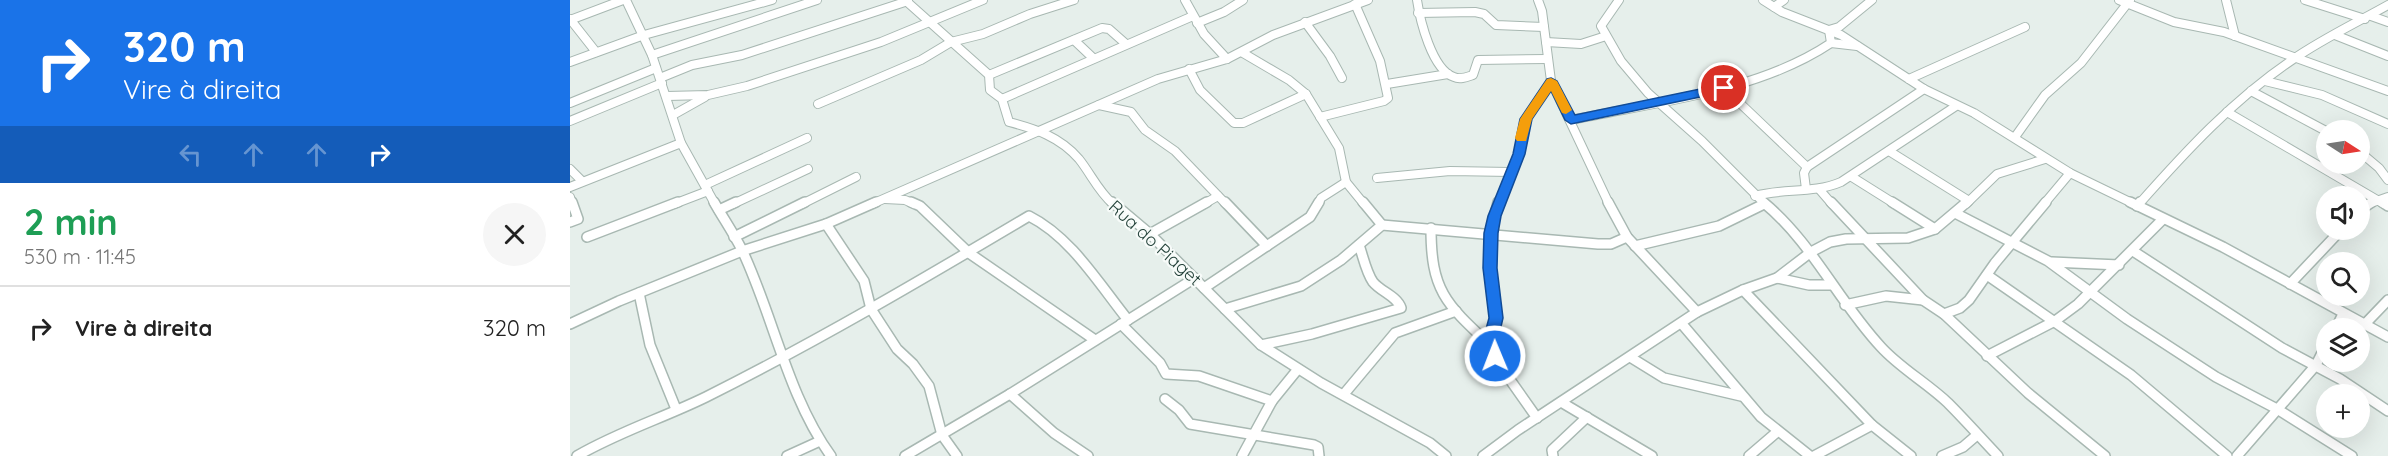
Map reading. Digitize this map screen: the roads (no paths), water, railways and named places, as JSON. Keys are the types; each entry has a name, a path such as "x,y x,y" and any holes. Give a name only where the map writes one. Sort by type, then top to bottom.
{"street":[{"path":"596,52 570,19 625,0 652,55 681,143 742,251 781,355 820,441 831,456"},
{"path":"570,63 644,35 772,0"},
{"path":"652,55 817,0"},
{"path":"570,121 692,65 742,55 907,0"},
{"name":"Rua do Piaget","path":"907,0 989,75 990,90 1002,99 1009,122 1043,131 1078,158 1104,196 1150,234 1261,345 1298,369 1430,443 1446,456"},
{"path":"667,96 708,95 747,86 881,42 929,20 983,0"},
{"path":"818,104 921,60 951,42 983,34 1030,14 1074,0"},
{"path":"1185,0 1195,19 1227,59"},
{"path":"1002,99 1032,88 1126,44 1195,19 1224,12 1243,0"},
{"path":"570,324 742,251 826,224 1158,79 1227,59 1273,35 1368,0"},
{"path":"1417,0 1418,13 1426,40 1448,74"},
{"path":"1538,0 1551,81 1571,120 1594,176 1627,237 1697,312"},
{"path":"1618,0 1601,26 1628,69 1648,93 1660,101 1755,196 1782,218 1811,252 1845,304 1882,349 1947,402 1998,456"},
{"path":"1763,0 1804,22 1840,31 1857,46 1924,89 2015,137 2045,159 2223,247 2351,318"},
{"path":"1774,7 1784,0"},
{"path":"1840,31 1872,0"},
{"path":"2120,0 2130,2 2174,22 2235,36 2293,59 2388,91"},
{"path":"2226,0 2235,36"},
{"path":"2308,0 2388,21"},
{"path":"2015,137 2045,96 2081,63 2130,2"},
{"path":"1320,117 1384,101 1388,98 1387,84 1377,53 1355,4"},
{"path":"2137,206 2179,158 2193,147 2205,130 2252,91 2293,59 2388,4"},
{"path":"1418,13 1475,12 1484,14 1496,24 1544,27"},
{"path":"1305,22 1330,56 1342,78"},
{"path":"1909,79 2025,27"},
{"path":"989,75 1106,28 1126,44"},
{"path":"1829,30 1831,43"},
{"path":"2336,34 2388,56"},
{"path":"1546,42 1581,44 1606,36"},
{"path":"1074,40 1093,58"},
{"path":"1571,120 1724,88 1776,72 1831,43 1857,46"},
{"path":"1243,52 1289,80 1306,94 1339,148 1346,182 1382,225"},
{"path":"1387,84 1448,74 1459,78 1473,75 1476,61 1480,59 1547,59"},
{"path":"570,103 656,68"},
{"path":"1189,69 1200,90 1234,123 1243,123 1306,94"},
{"path":"1489,344 1496,318 1490,268 1491,233 1497,205 1519,154 1526,119 1551,81"},
{"path":"2265,81 2322,95 2388,124"},
{"path":"1724,88 1807,167"},
{"path":"1806,189 1804,173 1807,167 1924,89"},
{"path":"2252,91 2316,126"},
{"path":"673,115 708,95"},
{"path":"1099,105 1131,112 1145,130 1175,151 1267,246"},
{"path":"1755,196 1772,190 1819,189 1833,186 1852,177 1956,106"},
{"path":"2227,112 2388,206"},
{"path":"587,237 707,188 807,138"},
{"path":"570,187 681,143"},
{"path":"1889,151 1969,201"},
{"path":"1484,456 1697,312 1743,290 1777,278 1811,252 1837,240 1908,238 1935,229 1997,174 2045,159"},
{"path":"2370,160 2388,180"},
{"path":"719,210 808,169"},
{"path":"570,170 582,181"},
{"path":"1377,178 1450,171 1511,172"},
{"path":"1944,314 1960,308 1969,300 2011,244 2070,173"},
{"path":"734,237 856,177"},
{"path":"1852,177 1935,229"},
{"path":"1204,288 1310,217 1321,198 1346,182"},
{"path":"1819,189 1863,239 1923,300 1944,314 1987,356 2105,456"},
{"path":"570,196 578,219 570,222"},
{"path":"1150,234 1218,196"},
{"path":"2370,203 2388,197"},
{"path":"882,199 905,200 920,206 969,253 1095,340"},
{"path":"1635,246 1719,226 1764,204"},
{"path":"1955,213 2011,244 2048,261 2216,377 2277,409 2352,456"},
{"path":"577,456 605,440 704,398 871,309 969,253 1025,217 1033,217 1067,247 1124,322 1160,363 1166,374 1199,376 1272,401"},
{"path":"1987,356 2055,321 2091,292 2163,219"},
{"path":"826,224 864,280 871,309 897,349 914,364 929,386 942,435 957,456"},
{"path":"1225,309 1301,286 1326,272 1382,225 1598,244 1611,244 1627,237"},
{"path":"1431,228 1434,275 1439,288 1455,311 1489,344 1501,367 1537,418"},
{"path":"2290,285 2332,240"},
{"path":"1261,345 1312,334 1401,308 1399,302 1383,292 1372,280 1359,245"},
{"path":"2133,251 2282,348 2316,365 2237,456"},
{"path":"2048,261 2082,266 2119,265"},
{"path":"1987,275 2161,398 2227,456"},
{"path":"905,456 1010,394 1195,278"},
{"path":"1777,278 1809,285 1832,285"},
{"path":"1743,290 1872,425 1911,456"},
{"path":"639,293 650,345 676,409"},
{"path":"1845,304 1893,296 1923,300"},
{"path":"2370,319 2388,300"},
{"path":"1344,394 1395,333 1455,311"},
{"path":"2341,318 2343,314"},
{"path":"1682,324 1709,353 1742,396 1777,432 1812,456 1872,425"},
{"path":"2370,328 2388,337"},
{"path":"1629,357 1664,378 1742,396"},
{"path":"1242,456 1272,401 1298,369"},
{"path":"2327,372 2388,411"},
{"path":"1010,394 1054,433 1088,456"},
{"path":"1165,399 1179,410 1190,424 1314,445 1318,447 1319,456"},
{"path":"1561,402 1652,456"},
{"path":"1553,456 1552,450 1587,417"},
{"path":"1749,456 1777,432"},
{"path":"1942,456 1963,447 1977,435"},
{"path":"787,456 820,441"}]}
